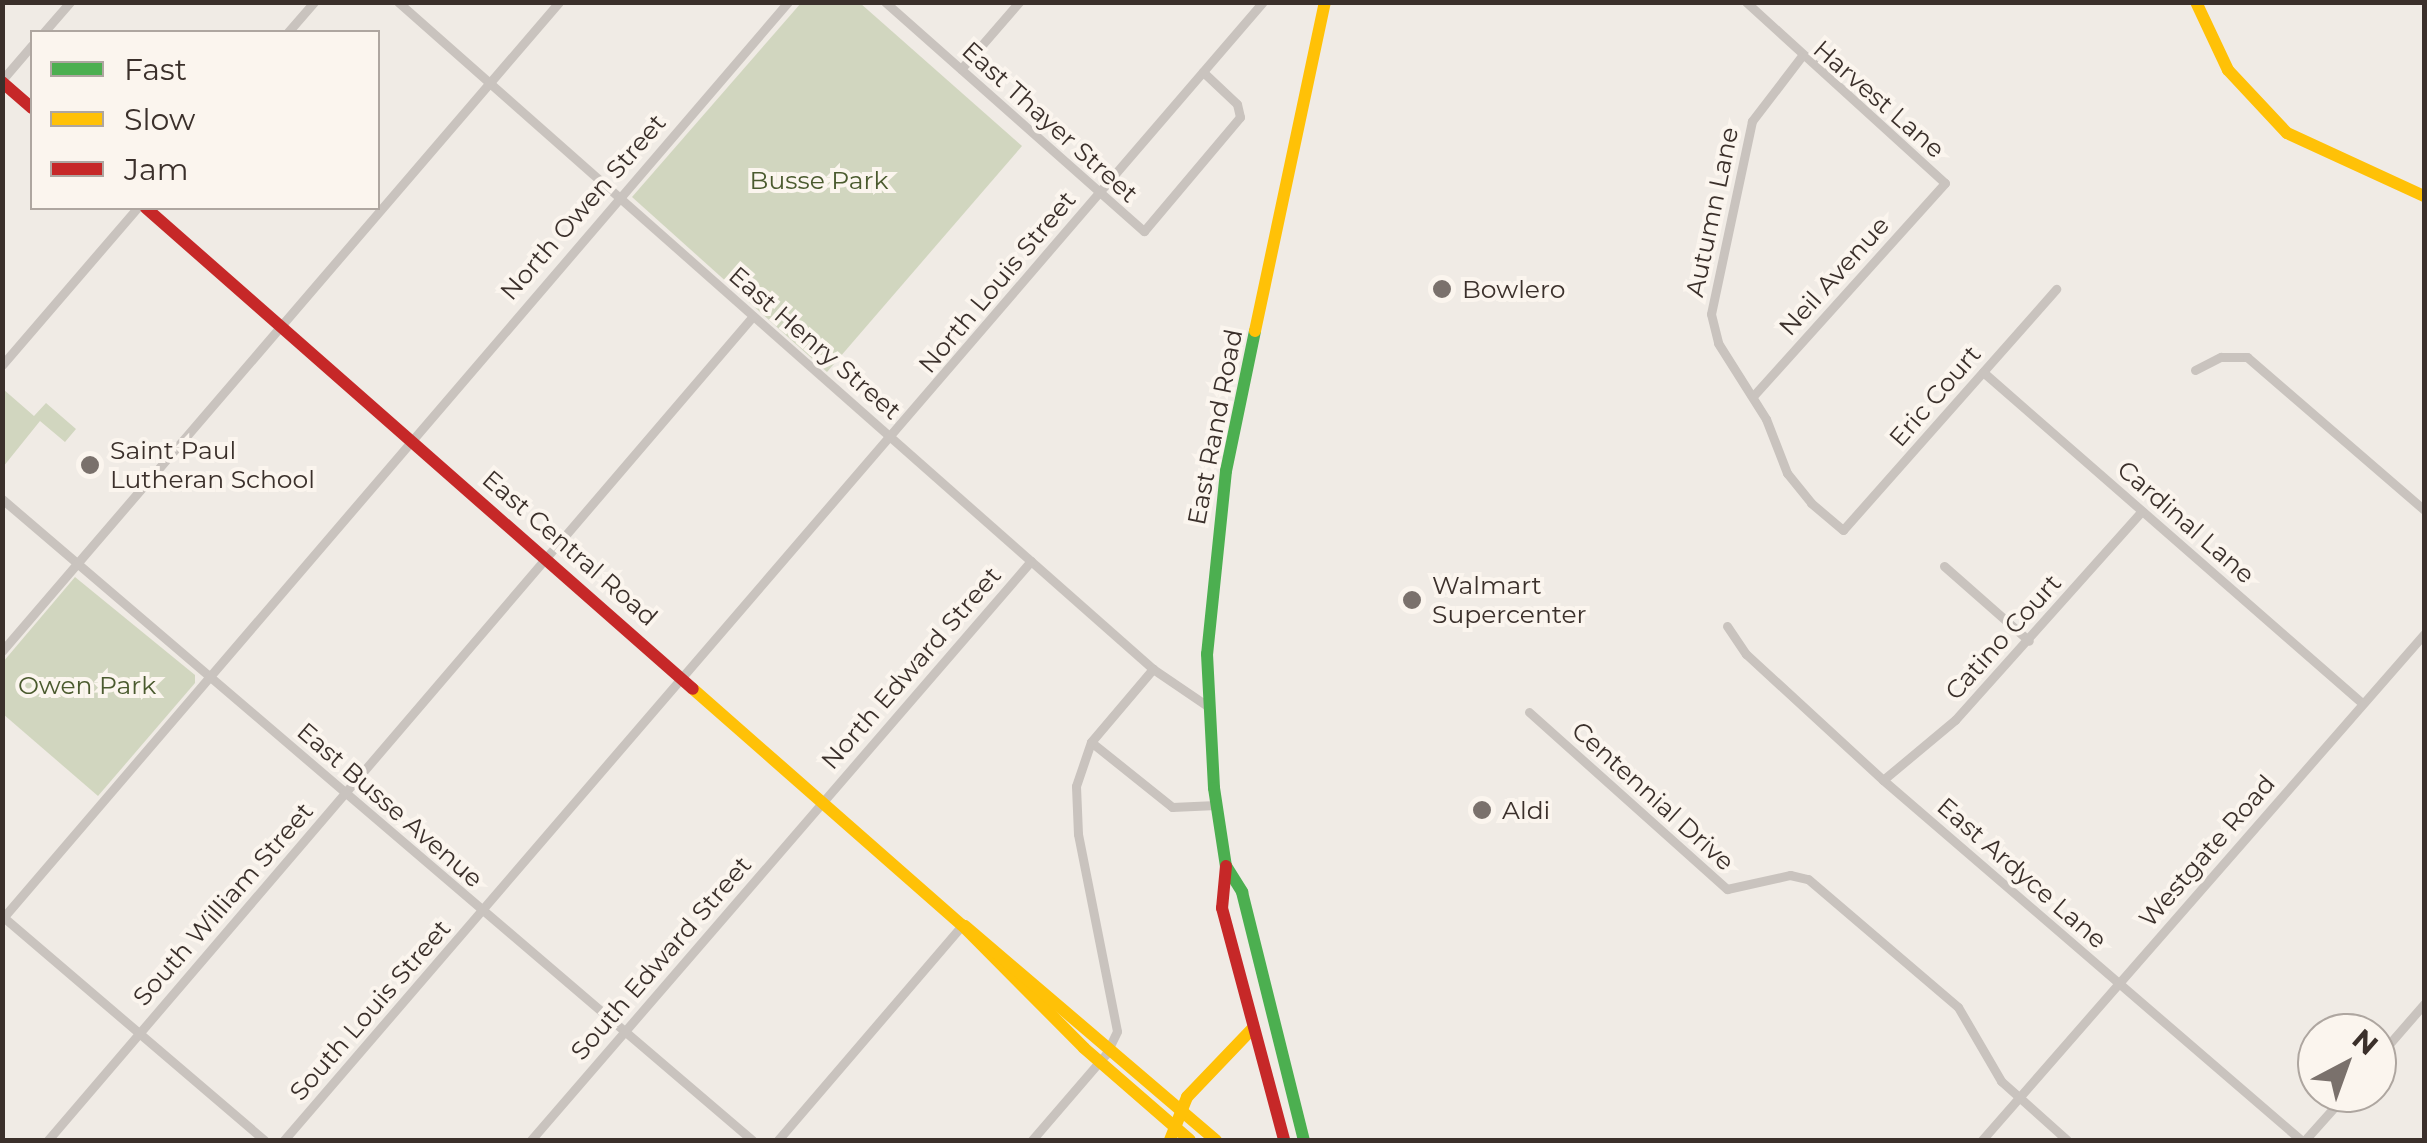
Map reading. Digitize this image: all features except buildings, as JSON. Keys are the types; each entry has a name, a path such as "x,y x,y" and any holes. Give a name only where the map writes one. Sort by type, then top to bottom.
{"main road":[{"name":"East Rand Road","path":"1304,1140 1242,892 1226,866 1216,806 1207,654 1226,471 1325,2"},
{"path":"2196,2 2228,70 2287,133 2424,196"},
{"path":"2,81 30,106"},
{"name":"East Central Road","path":"148,210 962,925 1105,1054 1190,1140"},
{"name":"East Rand Road","path":"1226,866 1219,892 1284,1140"},
{"path":"1170,1140 1180,1108 1253,1028"},
{"name":"East Central Road","path":"1105,1054 1180,1108 1216,1140"}],"street":[{"path":"46,30 70,2"},
{"path":"290,30 314,2"},
{"name":"East Henry Street","path":"398,2 1152,669 1209,708"},
{"path":"380,209 559,2"},
{"name":"North Owen Street","path":"3,917 788,2"},
{"name":"East Thayer Street","path":"885,2 1144,231 1240,117 1237,104 1203,72"},
{"path":"961,69 1019,2"},
{"name":"North Louis Street","path":"682,677 1264,2"},
{"name":"Harvest Lane","path":"1746,2 1801,57 1945,183"},
{"path":"2,81 30,48"},
{"name":"Autumn Lane","path":"1801,57 1752,121 1714,290 1718,342 1753,396 1786,472 1843,530"},
{"name":"Neil Avenue","path":"1753,396 1945,183"},
{"path":"2,366 134,210"},
{"path":"2,652 379,210"},
{"name":"Eric Court","path":"1843,530 2056,289"},
{"name":"South William Street","path":"48,1140 753,316"},
{"path":"2195,370 2220,357 2246,358 2424,510"},
{"name":"Cardinal Lane","path":"1983,372 2362,703"},
{"name":"East Busse Avenue","path":"2,499 752,1140"},
{"name":"Catino Court","path":"1884,780 1955,720 2030,641 2142,510"},
{"name":"North Edward Street","path":"822,801 1031,561"},
{"path":"1944,566 2030,641"},
{"name":"East Ardyce Lane","path":"1726,626 1746,654 1884,780 2303,1140"},
{"name":"Westgate Road","path":"1982,1140 2424,634"},
{"path":"1032,1140 1105,1054 1117,1018 1076,822 1078,779 1091,742 1152,669"},
{"name":"South Louis Street","path":"284,1140 682,677"},
{"name":"Centennial Drive","path":"1529,712 1726,889 1790,875 1808,879 1958,1007 1994,1072 2019,1098"},
{"path":"1091,742 1172,807 1216,806"},
{"name":"South Edward Street","path":"531,1140 822,801"},
{"path":"3,917 264,1140"},
{"path":"778,1140 962,925"},
{"path":"2397,1035 2424,1004"},
{"path":"2019,1098 2068,1140"},
{"path":"2303,1140 2328,1113"}],"green space":[{"name":"Busse Park","path":"801,3 860,3 1022,146 827,372 632,197"},
{"path":"3,389 34,416 46,403 76,429 65,442 40,421 3,467"},
{"name":"Owen Park","path":"75,577 195,675 195,683 98,796 3,714 3,662"}],"traffic: fast":[{"path":"1255,331 1226,471 1207,654 1214,788 1226,866 1242,892 1304,1140"}],"traffic: slow":[{"path":"1255,331 1325,2"},
{"path":"2196,2 2228,70 2287,133 2424,196"},
{"path":"693,689 962,925 1084,1048 1190,1140"},
{"path":"965,926 1216,1140"},
{"path":"1170,1140 1187,1097 1253,1028"}],"traffic: jam":[{"path":"2,82 30,106"},
{"path":"148,210 693,689"},
{"path":"1226,866 1222,908 1284,1140"}],"place":[{"name":"Bowlero","path":"1442,289"},
{"name":"Saint Paul Lutheran School","path":"90,465"},
{"name":"Walmart Supercenter","path":"1412,600"},
{"name":"Aldi","path":"1482,810"}]}
